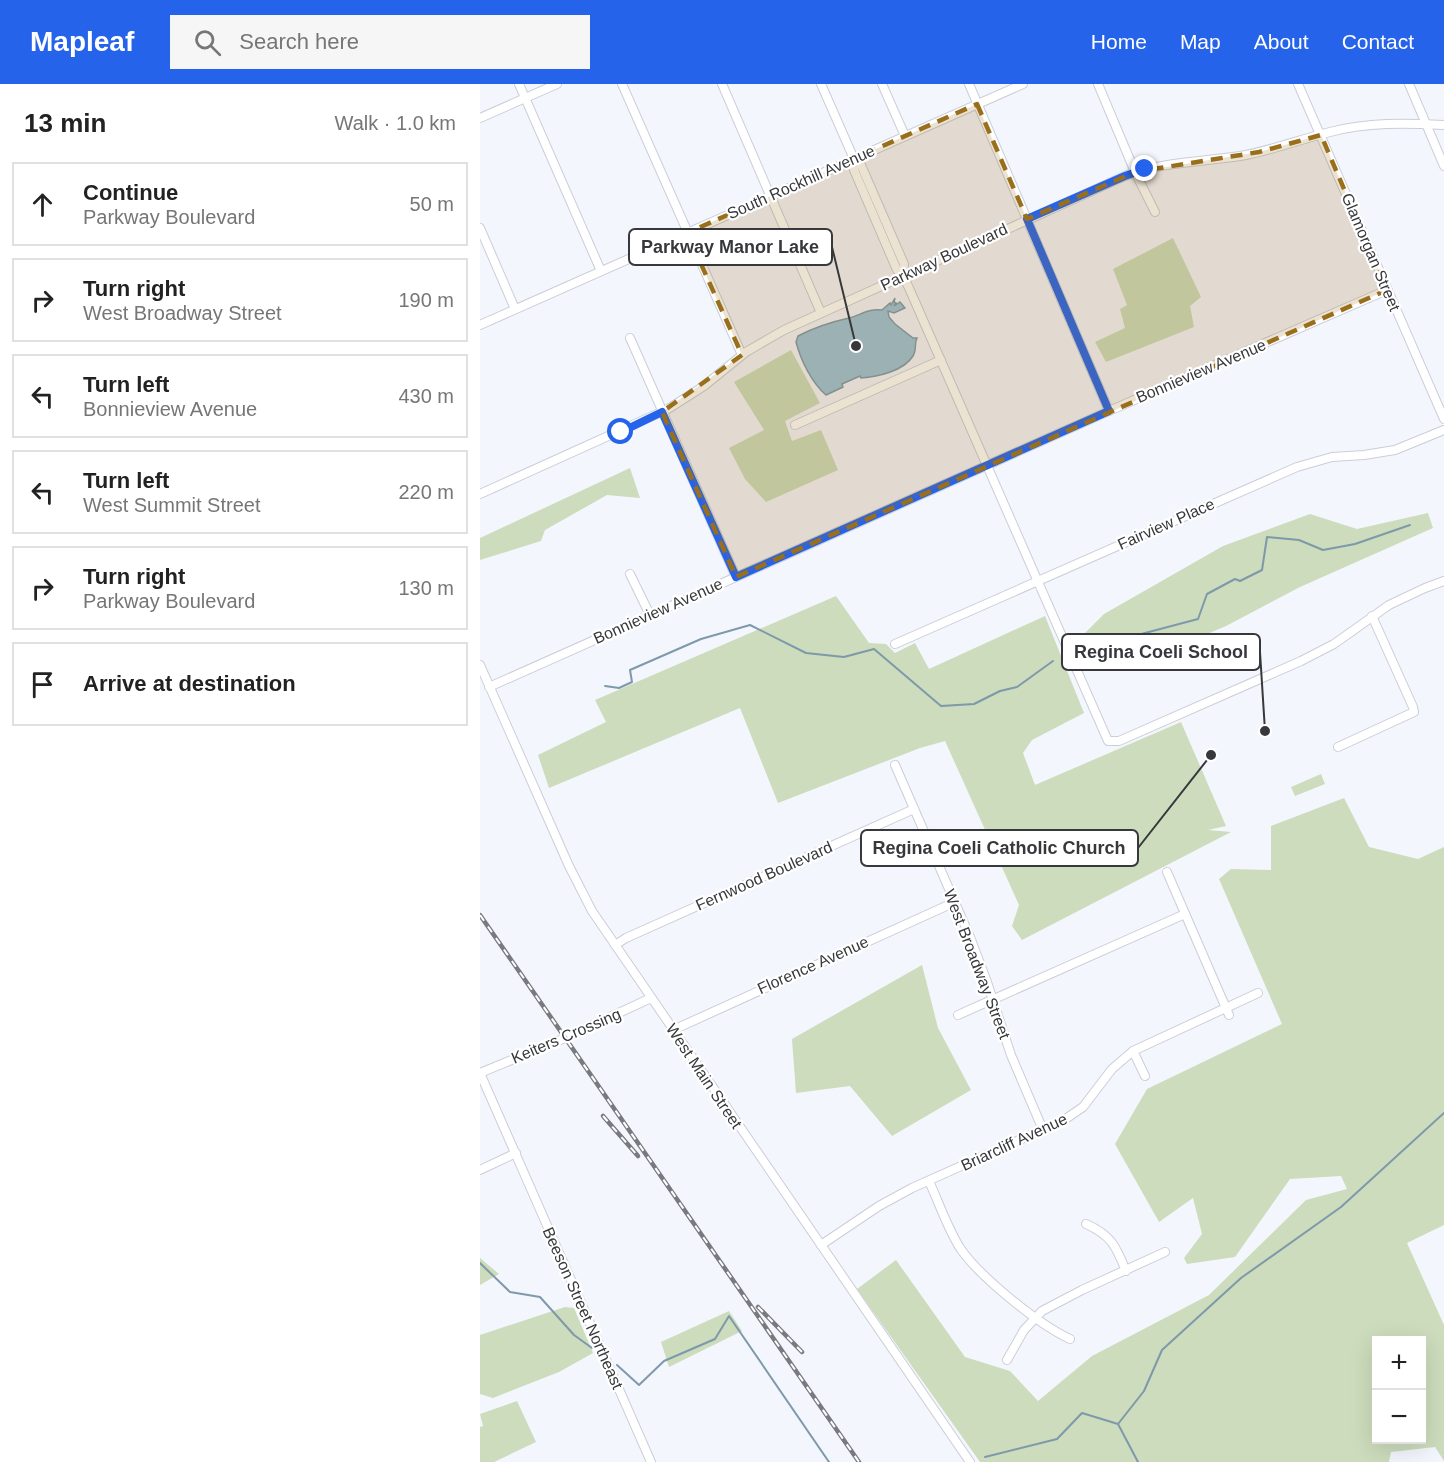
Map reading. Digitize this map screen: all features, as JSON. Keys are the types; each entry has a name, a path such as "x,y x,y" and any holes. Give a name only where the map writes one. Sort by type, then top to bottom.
{"street":[{"path":"519,84 601,271"},
{"path":"480,118 557,84"},
{"path":"622,84 742,355"},
{"path":"722,84 821,313"},
{"path":"821,84 854,159 854,170 897,270 903,276 1106,739 1110,742 1119,741 1301,661 1334,644 1372,616 1413,593 1444,582"},
{"path":"882,84 905,136"},
{"path":"969,84 1109,411"},
{"name":"South Rockhill Avenue","path":"480,325 1023,84"},
{"path":"1098,84 1135,172 1155,212"},
{"name":"Glamorgan Street","path":"1298,84 1444,419"},
{"path":"1408,84 1444,166"},
{"name":"Parkway Boulevard","path":"480,494 662,412 692,394 742,355 775,334 1135,172 1176,163 1259,152 1367,125 1444,125"},
{"path":"480,228 515,309"},
{"name":"Bonnieview Avenue","path":"489,687 1387,290"},
{"path":"630,338 736,577"},
{"path":"795,425 940,360"},
{"name":"Fairview Place","path":"895,644 1297,467 1323,458 1371,455 1395,450 1444,430"},
{"path":"630,574 650,615"},
{"path":"1338,747 1414,712 1372,616"},
{"name":"West Main Street","path":"480,665 573,877 592,911 970,1462"},
{"name":"West Broadway Street","path":"895,765 955,902 993,1000 1011,1055 1043,1130"},
{"name":"Fernwood Boulevard","path":"615,945 626,938 914,809"},
{"path":"1167,872 1227,1012"},
{"name":"Florence Avenue","path":"673,1030 955,902"},
{"path":"958,1015 1185,914"},
{"name":"Briarcliff Avenue","path":"821,1245 879,1206 929,1180 1064,1120 1079,1110 1112,1069 1132,1051 1227,1012 1258,993"},
{"name":"Keiters Crossing","path":"480,1073 565,1038 651,998"},
{"path":"1132,1051 1145,1076"},
{"name":"Beeson Street Northeast","path":"480,1073 651,1462"},
{"path":"480,1088 494,1103"},
{"path":"480,1170 516,1153"},
{"path":"929,1180 949,1226 966,1256 1034,1318 1070,1340"},
{"path":"1086,1224 1096,1228 1110,1239 1126,1270"},
{"path":"1007,1360 1024,1330 1034,1318 1052,1305 1165,1252"}],"highlighted area":[{"path":"977,104 1027,219 1135,172 1259,152 1321,135 1387,290 736,577 662,412 742,355 687,233"}],"green space":[{"path":"1173,238 1201,297 1190,306 1194,327 1106,362 1095,342 1125,328 1120,309 1127,305 1113,269"},
{"path":"791,350 820,403 785,421 792,441 821,430 838,470 766,502 745,479 729,448 764,430 734,382"},
{"path":"630,468 640,498 607,495 545,530 541,541 480,560 480,538"},
{"path":"1428,513 1433,528 1300,587 1226,626 1153,657 1088,671 1075,643 1104,614 1223,546 1310,514 1357,529"},
{"path":"836,596 869,643 886,644 895,653 915,643 929,669 1045,616 1084,713 1032,740 1023,753 1035,785 1181,722 1226,826 1208,830 1231,832 1022,940 1012,926 1019,905 945,741 920,748 778,803 740,708 549,788 538,755 606,722 595,700"},
{"path":"1321,774 1325,784 1295,796 1291,787"},
{"path":"1344,798 1369,847 1418,859 1444,847 1444,1225 1407,1243 1444,1325 1444,1461 1435,1447 1391,1452 1389,1462 980,1462 857,1289 896,1260 965,1357 1010,1371 1038,1401 1092,1356 1209,1295 1306,1200 1347,1189 1341,1176 1290,1179 1235,1257 1187,1264 1184,1258 1202,1234 1193,1198 1159,1222 1115,1144 1147,1089 1282,1024 1219,879 1231,869 1271,870 1271,826"},
{"path":"922,965 938,1028 971,1090 892,1136 850,1086 796,1093 792,1039"},
{"path":"480,1258 499,1274 480,1285"},
{"path":"565,1307 574,1308 593,1353 559,1372 493,1398 480,1394 480,1335"},
{"path":"729,1311 742,1331 669,1367 661,1342"},
{"path":"517,1401 536,1442 494,1462 480,1462 480,1427 483,1426 480,1414"}],"water":[{"path":"895,298 894,306 900,302 905,308 894,313 888,311 889,317 913,338 917,338 913,356 897,369 875,376 861,378 860,376 826,395 804,364 796,342 798,336 829,323 869,311 882,310 890,303 891,305"}],"waterway":[{"path":"1092,647 1198,619 1207,594 1235,579 1240,581 1262,570 1267,537 1299,540 1323,550 1355,544 1410,525"},
{"path":"605,686 619,688 632,682 630,670 701,639 750,625 806,653 844,657 874,649 941,706 974,704 1000,691 1017,687 1053,661"},
{"path":"1118,1424 1144,1391 1162,1350 1241,1278 1341,1207 1444,1113"},
{"path":"480,1263 510,1292 540,1297 574,1335 592,1348"},
{"path":"617,1365 639,1385 664,1361 715,1339 729,1316 829,1462"},
{"path":"985,1457 1057,1439 1082,1413 1118,1424 1138,1462"}],"railway":[{"path":"480,915 859,1462"},
{"path":"603,1116 638,1156"},
{"path":"758,1307 802,1352"}],"place":[{"name":"Parkway Manor Lake","path":"856,346"},
{"name":"Regina Coeli School","path":"1265,731"},
{"name":"Regina Coeli Catholic Church","path":"1211,755"}],"route":[{"path":"621,432 662,412 736,577 1109,411 1027,219 1145,169"}]}
